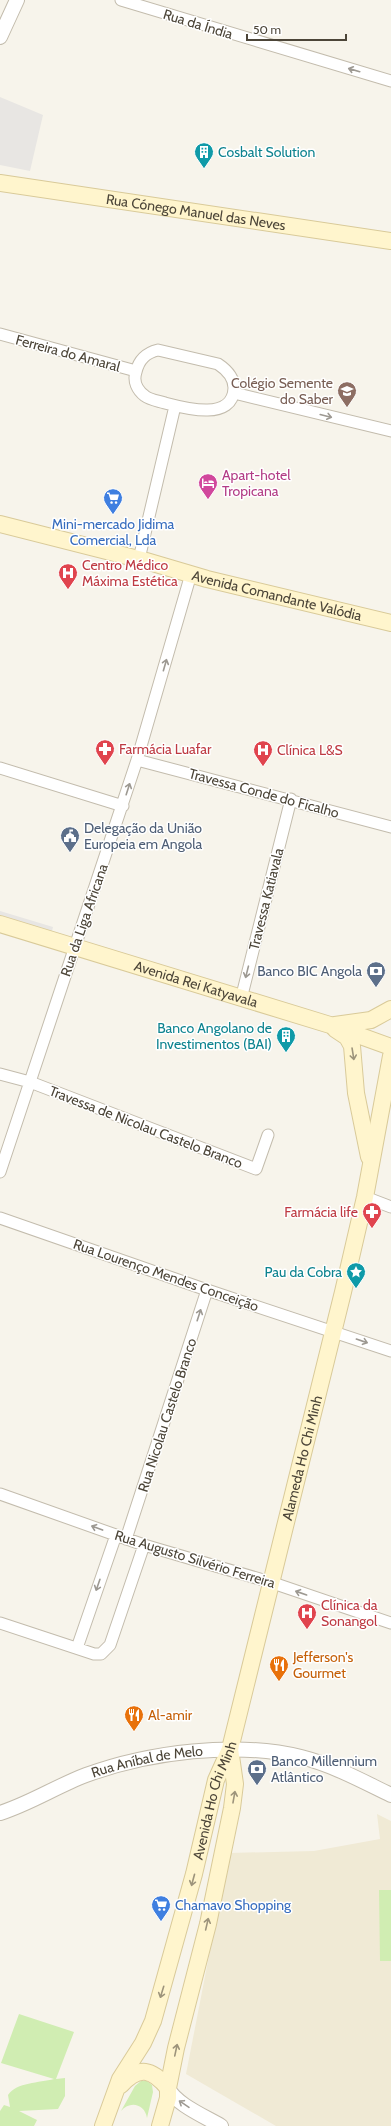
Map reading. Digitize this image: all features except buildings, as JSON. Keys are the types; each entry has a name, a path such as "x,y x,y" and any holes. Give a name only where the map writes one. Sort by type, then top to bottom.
{"main road":[{"name":"Rua Cónego Manuel das Neves","path":"0,183 390,237"},
{"name":"Avenida Comandante Valódia","path":"0,524 139,559 191,574 391,623"},
{"name":"Avenida Rei Katyavala","path":"0,924 74,945 330,1025 391,1047"},
{"path":"330,1025 371,1020 391,1008"},
{"path":"330,1025 347,1037 352,1046 356,1093 370,1167"},
{"path":"370,1167 391,1056"},
{"path":"370,1167 391,1114"},
{"name":"Alameda Ho Chi Minh","path":"230,1749 365,1196 370,1167"},
{"name":"Avenida Ho Chi Minh","path":"160,2126 166,2110 168,2088 188,1999 208,1924 232,1808 235,1784 230,1749"},
{"name":"Avenida Ho Chi Minh","path":"103,2126 120,2079 142,2043 153,2021 194,1874 216,1780 230,1749"},
{"path":"114,2094 126,2079 134,2073 143,2071 154,2074 168,2088"}],"street":[{"path":"0,37 16,0"},
{"name":"Rua da Índia","path":"120,0 391,81"},
{"name":"Ferreira do Amaral","path":"0,334 136,371"},
{"name":"Ferreira do Amaral","path":"158,350 218,364 225,369 234,381 234,393 224,407 216,409 207,411 176,406 146,397 136,385 136,371 139,362 144,356 158,350"},
{"path":"234,393 391,432"},
{"path":"139,559 176,406"},
{"name":"Rua da Liga Africana","path":"0,1172 74,945 138,760 191,574"},
{"name":"Travessa Conde do Ficalho","path":"138,760 290,799 391,827"},
{"path":"0,768 123,806"},
{"name":"Travessa Katiavala","path":"241,998 290,799"},
{"name":"Travessa de Nicolau Castelo Branco","path":"0,1074 30,1082 256,1169 268,1135"},
{"path":"365,1196 391,1207"},
{"name":"Rua Lourenço Mendes Conceição","path":"0,1218 207,1290 391,1351"},
{"name":"Rua Nicolau Castelo Branco","path":"77,1648 121,1537 207,1290"},
{"name":"Rua Augusto Silvério Ferreira","path":"0,1494 144,1545 270,1582 391,1623"},
{"path":"0,1623 97,1655 104,1652 110,1644 144,1545"},
{"name":"Rua Aníbal de Melo","path":"1,1812 86,1775 108,1768 180,1754 230,1749 269,1751 303,1758 342,1772 391,1795"},
{"path":"168,2088 170,2094 181,2102 221,2126"}],"shaded area":[{"path":"0,97 43,115 30,171 0,165"},
{"path":"0,911 53,927 52,931 0,915"},
{"path":"377,1814 391,1821 391,2126 276,2126 186,2074 229,1853 314,1851 380,1839"}],"green space":[{"path":"379,1890 391,1890 391,1961 380,1961"},
{"path":"19,2014 74,2032 56,2079 65,2078 65,2096 58,2109 19,2111 37,2120 34,2126 0,2126 0,2111 4,2105 10,2107 8,2095 12,2091 23,2085 54,2079 1,2063"},
{"path":"141,2081 147,2081 152,2085 153,2092 147,2118 143,2109 137,2105 129,2105 121,2111 135,2086"}],"place":[{"name":"Cosbalt Solution","path":"204,169"},
{"name":"Colégio Semente do Saber","path":"347,408"},
{"name":"Apart-hotel Tropicana","path":"208,500"},
{"name":"Mini-mercado Jidima Comercial, Lda","path":"113,515"},
{"name":"Centro Médico Máxima Estética","path":"68,590"},
{"name":"Farmácia Luafar","path":"105,766"},
{"name":"Clínica L&S","path":"263,767"},
{"name":"Delegação da União Europeia em Angola","path":"70,853"},
{"name":"Banco BIC Angola","path":"376,988"},
{"name":"Banco Angolano de Investimentos (BAI)","path":"286,1053"},
{"name":"Farmácia life","path":"372,1229"},
{"name":"Pau da Cobra","path":"356,1289"},
{"name":"Clínica da Sonangol","path":"307,1630"},
{"name":"Jefferson's Gourmet","path":"279,1682"},
{"name":"Al-amir","path":"134,1732"},
{"name":"Banco Millennium Atlântico","path":"257,1786"},
{"name":"Chamavo Shopping","path":"161,1922"}]}
